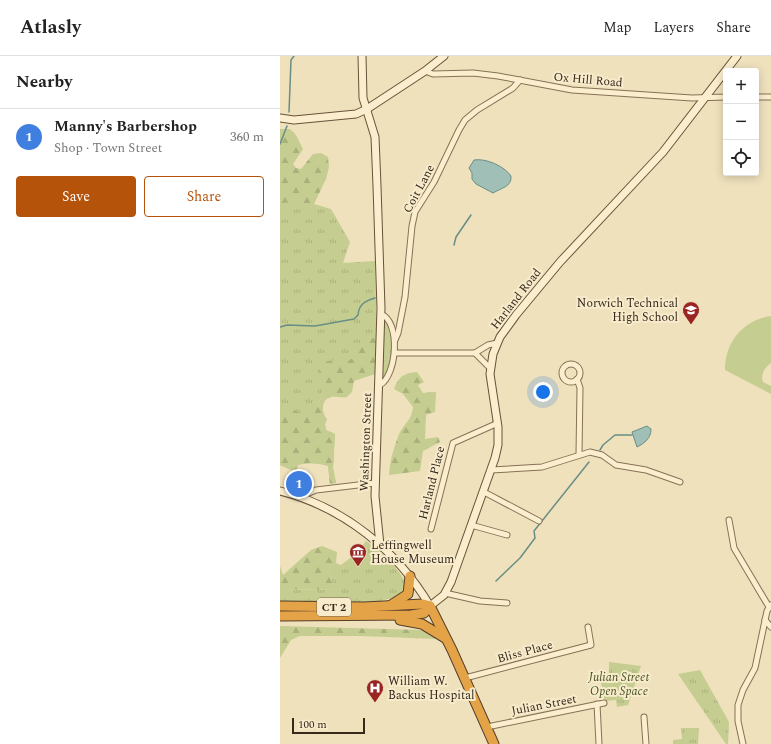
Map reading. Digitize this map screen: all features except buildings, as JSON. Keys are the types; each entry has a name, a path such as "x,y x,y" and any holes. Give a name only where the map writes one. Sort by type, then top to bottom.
{"highway":[{"path":"388,606 407,595 410,588 410,576"},
{"name":"CT 2","path":"280,606 388,606 423,604 430,606"},
{"path":"363,616 419,614 425,612 430,606 465,678 494,744"},
{"name":"CT 2","path":"280,616 363,616 374,620 417,622 433,630 447,640"}],"main road":[{"name":"Washington Street","path":"362,56 364,98 375,136 381,314 380,385 375,483 380,545"},
{"path":"280,118 294,120 356,114 367,109 444,56"},
{"name":"Harland Road","path":"430,606 445,593 454,575 470,525 484,492 498,444 498,423 490,382 490,368 497,343 509,323 550,273 663,152 737,56"},
{"path":"280,490 302,496 334,512 380,545 410,576 430,606"}],"street":[{"name":"Ox Hill Road","path":"424,71 434,74 473,73 572,90 705,98 723,97"},
{"name":"Coit Lane","path":"395,340 398,333 405,298 412,226 415,212 434,182 463,123 477,110 515,87 520,80"},
{"path":"759,97 771,96"},
{"path":"380,385 385,381 395,353 395,340 386,317 381,314"},
{"path":"395,353 476,353 483,347 497,343"},
{"path":"476,353 490,368"},
{"path":"577,380 580,388 579,454"},
{"name":"Harland Place","path":"431,529 453,443 498,423"},
{"path":"491,470 542,467 556,464 579,454 588,452 598,453 614,464 646,470 680,482"},
{"path":"302,496 316,490 375,483"},
{"path":"484,492 539,521"},
{"path":"729,520 734,548 770,606 755,668 743,690 738,705 738,721 743,744"},
{"path":"470,525 507,535"},
{"path":"445,593 474,600 507,603"},
{"path":"766,620 771,627"},
{"name":"Bliss Place","path":"465,678 590,645 588,627"},
{"name":"Julian Street","path":"487,727 604,703"},
{"path":"597,704 599,744"},
{"path":"644,717 646,744"}],"green space":[{"path":"280,129 290,129 296,135 303,149 293,164 296,168 301,169 313,154 321,153 328,157 329,167 326,179 314,204 288,201 280,205"},
{"path":"315,183 314,204 331,209 350,242 343,263 375,261 377,345 324,390 318,405 313,412 327,419 325,424 326,430 335,434 333,468 336,483 330,484 328,466 306,463 298,465 296,472 280,465 280,186"},
{"path":"771,316 771,363 765,369 762,379 763,382 771,386 771,394 725,370 728,350 738,334 744,327 752,322"},
{"path":"384,319 386,320 388,327 392,358 383,379"},
{"path":"376,337 375,374 354,381 352,392 347,397 331,397 325,401 323,407 327,419 325,424 326,430 335,434 333,468 336,483 330,484 328,466 325,465 306,463 298,465 296,472 280,465 280,402 305,416 317,406 320,401 322,389 319,369 323,362 337,360 348,361 356,356 367,339"},
{"path":"417,372 424,382 418,385 423,393 436,392 435,412 426,415 425,439 438,437 440,442 423,451 420,471 389,475 396,442 400,432 411,416 413,407 403,394 394,389 402,376"},
{"path":"366,541 391,562 402,576 407,589 399,597 374,602 280,601 280,589 337,590 331,581 329,568 336,563 341,565 358,552 359,545 362,546"},
{"path":"322,546 337,552 336,563 329,568 331,581 338,590 280,589 280,566 283,575 311,550"},
{"path":"280,626 423,630 437,639 361,636 300,636 291,640 280,658"},
{"name":"Julian Street Open Space","path":"609,662 641,666 628,705 617,707 616,700 605,701 599,674 609,673"},
{"path":"700,670 729,722 728,744 726,744 678,674"},
{"path":"681,728 699,728 698,744 673,744 673,740 682,739"}],"water":[{"path":"474,160 484,160 504,169 511,176 510,183 493,193 476,184 472,179 472,173 469,168"},
{"path":"647,426 651,429 649,438 637,447 632,432"}],"waterway":[{"path":"289,112 291,60 294,56"},
{"path":"280,144 287,126"},
{"path":"454,245 456,237 471,215"},
{"path":"280,327 287,325 315,326 354,319 358,315 361,306 368,300 375,298"},
{"path":"600,450 603,445 615,435 632,435"},
{"path":"496,581 520,558 535,538 534,531 589,462"}],"place":[{"name":"Norwich Technical High School","path":"691,325"},
{"name":"Manny's Barbershop","path":"299,484"},
{"name":"Leffingwell House Museum","path":"358,567"},
{"name":"William W. Backus Hospital","path":"375,703"}]}
